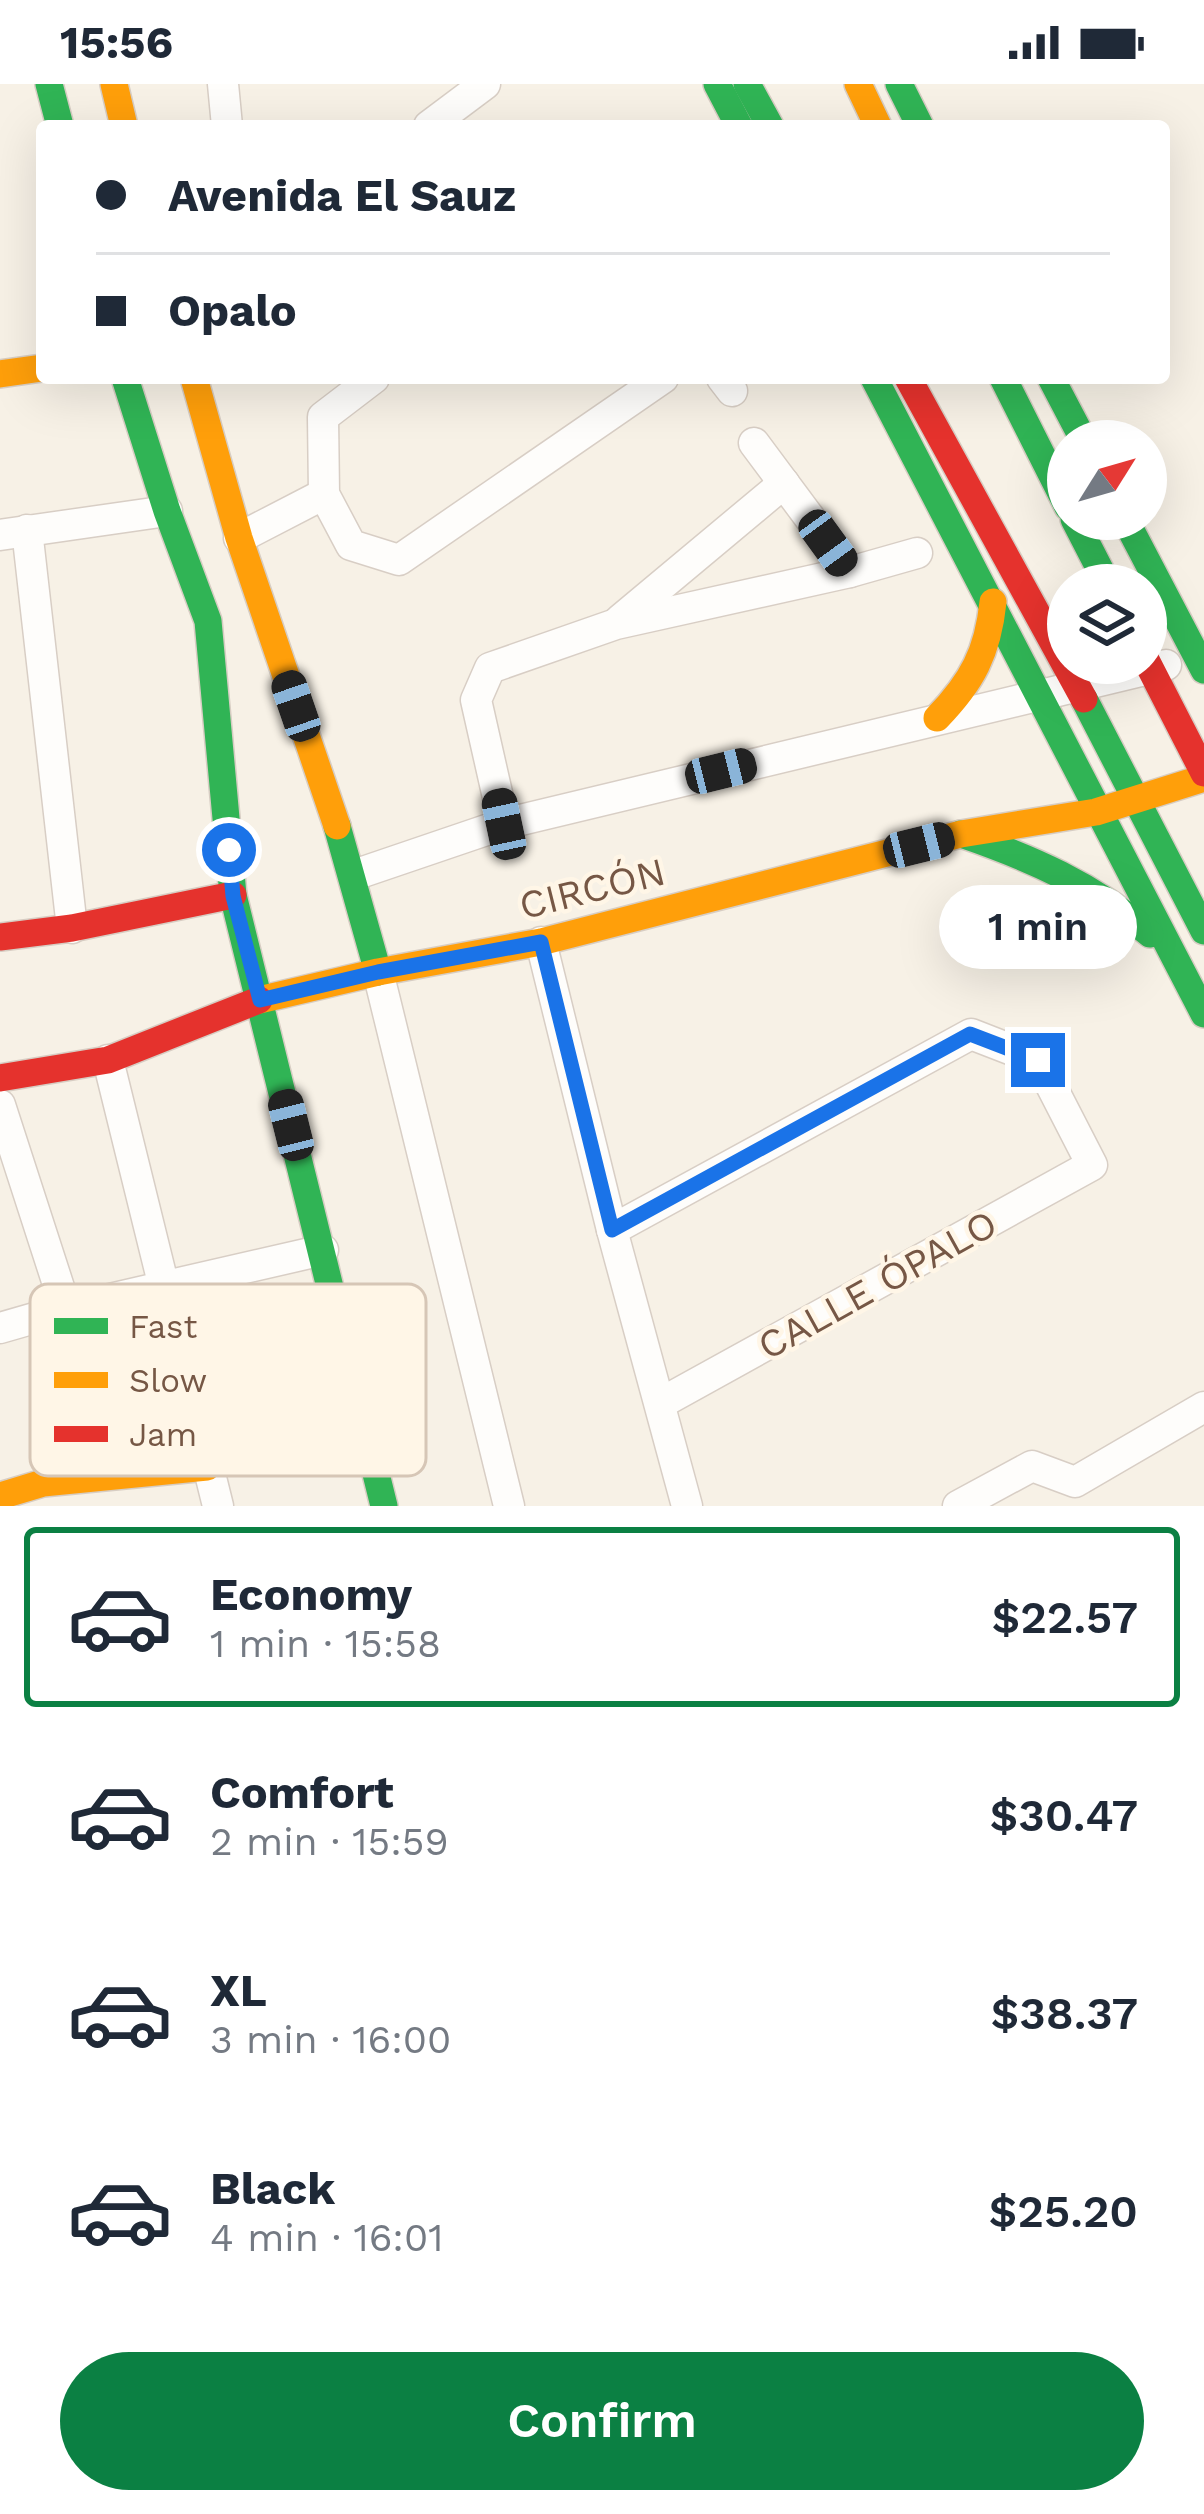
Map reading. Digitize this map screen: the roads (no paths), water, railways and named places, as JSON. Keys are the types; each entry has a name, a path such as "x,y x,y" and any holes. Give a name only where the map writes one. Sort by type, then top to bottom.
{"main road":[{"path":"49,84 58,120"},
{"path":"114,84 123,120"},
{"path":"717,84 736,120"},
{"path":"747,84 767,120"},
{"path":"858,84 875,120"},
{"path":"898,84 917,120"},
{"path":"0,374 36,369"},
{"path":"127,384 208,621 233,896 331,1284"},
{"path":"196,384 238,538 354,875 378,972"},
{"path":"877,384 1204,1014"},
{"path":"911,384 1138,799 1204,931"},
{"path":"1006,384 1047,465"},
{"path":"1055,384 1073,420"},
{"path":"1136,540 1200,664"},
{"path":"937,718 966,689 990,649 994,602"},
{"path":"1158,684 1204,775"},
{"name":"CIRCÓN","path":"0,1078 108,1060 260,1000 541,942 961,835 1096,812 1204,775"},
{"path":"961,835 1073,876 1114,901 1173,956"},
{"path":"0,937 72,928 233,896"},
{"path":"0,1496 43,1483 115,1476"},
{"path":"377,1476 384,1506"}],"street":[{"path":"223,84 226,120"},
{"path":"437,120 484,84"},
{"path":"366,384 322,417 324,494 351,544 399,560 654,384"},
{"path":"754,443 850,572"},
{"path":"616,624 784,483"},
{"path":"238,538 324,494"},
{"path":"72,928 13,532 167,511"},
{"path":"504,824 476,700 490,668 616,624 917,553"},
{"path":"1167,664 1200,664"},
{"path":"354,875 504,824 1086,684"},
{"path":"541,942 687,1506"},
{"path":"378,972 509,1506"},
{"name":"CALLE ÓPALO","path":"612,1230 970,1034 1038,1060 1092,1165 662,1403"},
{"path":"108,1060 160,1284"},
{"path":"0,1105 58,1284"},
{"path":"174,1284 323,1250"},
{"path":"0,1328 30,1319"},
{"path":"958,1506 1032,1466 1082,1494 1204,1408"},
{"path":"210,1476 218,1506"}]}
